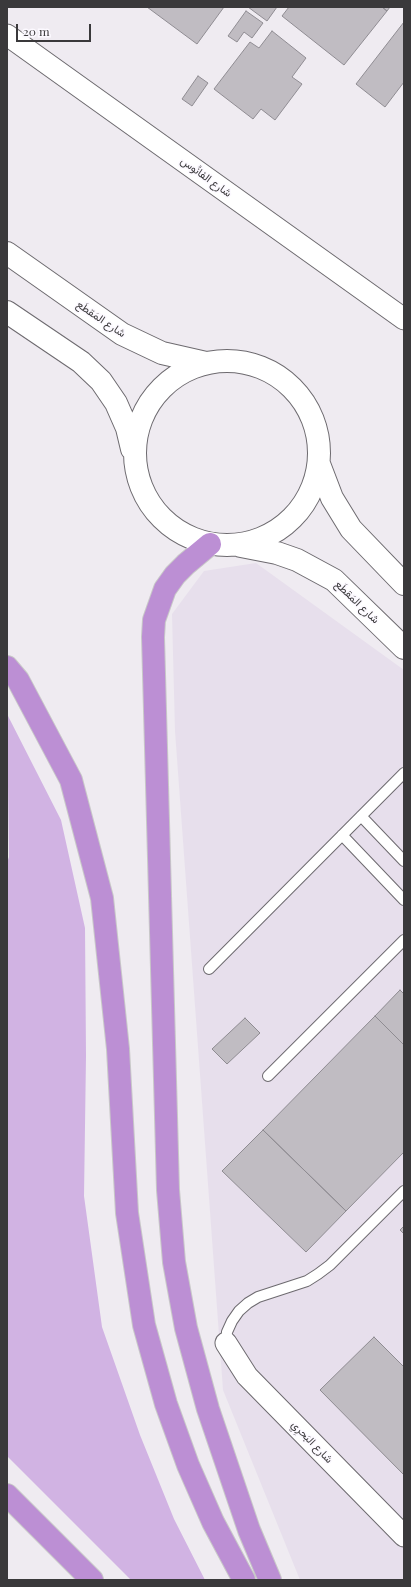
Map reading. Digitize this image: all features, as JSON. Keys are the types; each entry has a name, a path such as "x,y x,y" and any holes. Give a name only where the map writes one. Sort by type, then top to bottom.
{"highway":[{"path":"210,544 175,575 165,589 154,620 153,637 168,1190 174,1262 186,1328 208,1409 249,1530 270,1580"},
{"path":"7,667 18,680 71,780 102,898 118,1049 127,1213 144,1325 166,1404 188,1465 213,1522 244,1580"},
{"path":"7,1495 92,1580"}],"street":[{"name":"شارع الفانُوس","path":"7,35 404,319"},
{"name":"شارع المَقطَع","path":"7,253 122,334 162,353 206,363"},
{"path":"7,312 81,362 101,381 116,403 127,428 134,455 138,480 149,503 165,522 186,536 210,544 236,545 260,539 282,527 300,510 312,488 319,464 318,439 311,415 293,389 278,377 256,366 231,361 206,363 177,376 162,387 146,407 137,430 134,455"},
{"path":"319,464 332,498 351,529 404,584"},
{"name":"شارع المَقطَع","path":"236,545 277,553 297,560 334,580 404,648"},
{"name":"شارع البَحرِي","path":"226,1343 247,1376 404,1536"}],"lane":[{"path":"209,969 404,773"},
{"path":"361,816 404,861"},
{"path":"342,835 404,900"},
{"path":"268,1076 404,940"},
{"path":"226,1343 227,1332 232,1321 239,1311 248,1303 258,1297 307,1280 318,1274 330,1265 404,1191"}],"shaded area":[{"path":"256,563 404,670 404,1580 300,1580 223,1390 175,731 172,614 204,571"},
{"path":"7,714 61,820 85,928 86,1056 84,1196 102,1327 140,1435 174,1519 205,1580 131,1580 7,1456 7,863 9,857"}],"building":[{"path":"147,7 224,7 197,44"},
{"path":"248,7 277,7 267,21"},
{"path":"289,7 382,7 387,11 344,65 282,16"},
{"path":"382,7 390,7 387,11"},
{"path":"246,11 263,23 252,38 244,32 237,42 228,36"},
{"path":"404,22 404,82 385,107 356,84"},
{"path":"272,31 306,58 292,77 302,84 275,120 261,109 253,119 214,89 250,42 259,48"},
{"path":"198,76 208,83 192,106 182,99"},
{"path":"400,990 404,994 404,1045 375,1016"},
{"path":"375,1016 404,1045 404,1152 346,1211 263,1130"},
{"path":"245,1018 260,1033 227,1064 212,1049"},
{"path":"263,1130 346,1211 306,1252 222,1171"},
{"path":"404,1226 404,1234 400,1230"},
{"path":"374,1337 404,1367 404,1475 320,1390"}]}
